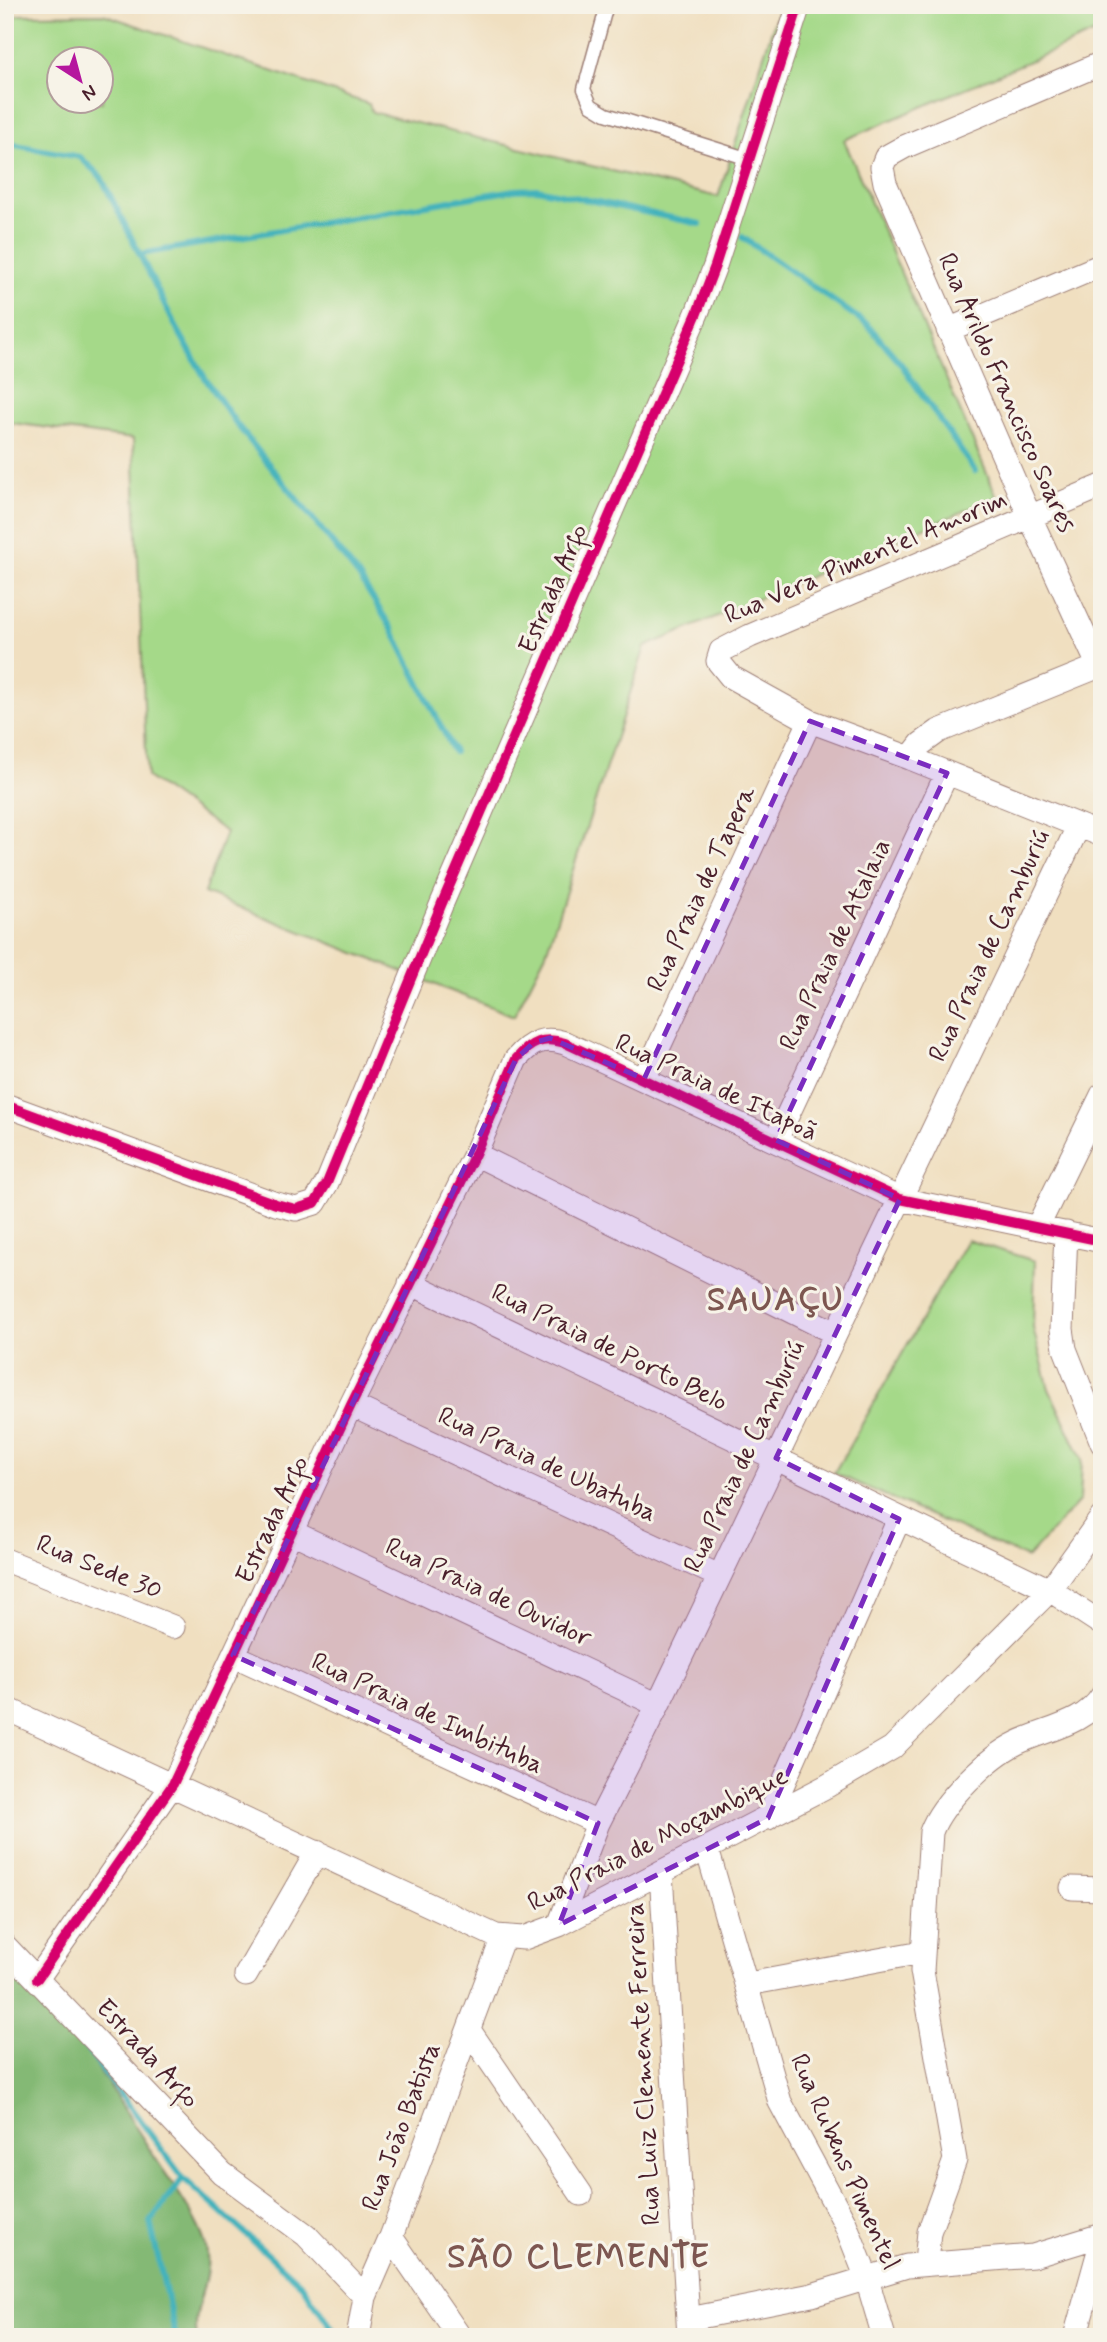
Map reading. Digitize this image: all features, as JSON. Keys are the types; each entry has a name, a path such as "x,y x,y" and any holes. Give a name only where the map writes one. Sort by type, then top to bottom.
{"street":[{"name":"Estrada Arfo","path":"5,1105 296,1209 315,1203 327,1183 442,903 697,313 715,266 799,5"},
{"name":"Rua Arildo Francisco Soares","path":"1100,666 1030,517 883,173 886,157 904,147 1102,63"},
{"path":"948,330 1102,265"},
{"name":"Rua Vera Pimentel Amorim","path":"810,721 731,677 718,661 718,654 726,646 1102,486"},
{"path":"910,758 921,744 939,732 1100,666"},
{"path":"810,721 1102,835"},
{"name":"Rua Praia de Tapera","path":"644,1079 810,721"},
{"name":"Rua Praia de Atalaia","path":"776,1140 947,773"},
{"name":"Rua Praia de Camburiú","path":"559,1925 598,1823 658,1705 1078,827"},
{"name":"Rua Praia de Itapoã","path":"516,1059 533,1043 550,1038 900,1199 1102,1241"},
{"name":"Estrada Arfo","path":"365,2297 306,2235 222,2173 37,1979 173,1784 294,1532 351,1405 475,1154 516,1059"},
{"path":"1038,1226 1102,1095"},
{"path":"475,1154 835,1333"},
{"path":"1066,1233 1062,1329 1065,1349 1102,1443"},
{"name":"Rua Praia de Porto Belo","path":"410,1283 1049,1590 1102,1624"},
{"name":"Rua Praia de Ubatuba","path":"351,1405 719,1576"},
{"name":"Rua Praia de Moçambique","path":"5,1708 503,1937 524,1938 559,1925 866,1765 907,1735 1049,1590 1102,1517"},
{"path":"768,1818 899,1519"},
{"name":"Rua Praia de Ouvidor","path":"294,1532 658,1705"},
{"name":"Rua Sede 30","path":"5,1560 173,1627"},
{"name":"Rua Praia de Imbituba","path":"233,1655 598,1823"},
{"path":"926,2262 929,2232 955,2160 951,2123 929,2022 922,1952 931,1832 940,1814 996,1756 1016,1743 1080,1718 1102,1696"},
{"name":"Rua Rubens Pimentel","path":"707,1849 780,2102 845,2223 866,2276 884,2337"},
{"path":"246,1975 317,1852"},
{"name":"Rua Luiz Clemente Ferreira","path":"661,1872 689,2328"},
{"path":"1072,1888 1102,1889"},
{"name":"Rua João Batista","path":"358,2337 365,2297 391,2237 503,1937"},
{"path":"5,1946 37,1979"},
{"path":"748,1984 922,1952"},
{"path":"469,2030 581,2194"},
{"path":"391,2237 460,2337"},
{"path":"689,2328 812,2295 866,2276 926,2262 1001,2260 1033,2256 1102,2237 1076,2337"}],"lane":[{"path":"607,5 584,89 591,105 606,114 748,159"}],"highlighted area":[{"path":"810,721 947,773 776,1140 900,1199 776,1458 899,1519 768,1818 559,1925 598,1823 233,1655 516,1059 533,1043 550,1038 644,1079"}],"green space":[{"path":"780,5 1102,5 1102,30 844,140 997,497 645,647 546,953 514,1016 204,893 226,832 147,777 133,439 5,422 5,22 19,15 103,14 369,104 372,112 718,197"},
{"path":"967,1240 1035,1261 1033,1328 1049,1389 1082,1459 1080,1500 1027,1558 834,1473"},
{"path":"5,1949 67,2022 195,2221 205,2243 207,2255 205,2279 197,2313 197,2337 5,2337"}],"waterway":[{"path":"5,143 80,157 101,177 174,323 205,378 238,426 358,575 392,629 454,752"},
{"path":"141,254 514,190 537,189 700,224"},
{"path":"742,237 868,325 901,364 975,471"},
{"path":"35,1993 81,2041 183,2178 302,2285 338,2337"},
{"path":"176,2337 150,2222 183,2178"}],"cycle path":[{"path":"5,1105 276,1204 296,1209 315,1203 327,1183 442,903 697,313 715,266 799,5"},
{"path":"37,1979 173,1784 351,1405 475,1154 516,1059 527,1048 550,1040 565,1043 900,1199 1102,1241"}],"district":[{"name":"SAUAÇU","path":"776,1301"},
{"name":"SÃO CLEMENTE","path":"579,2258"}]}
